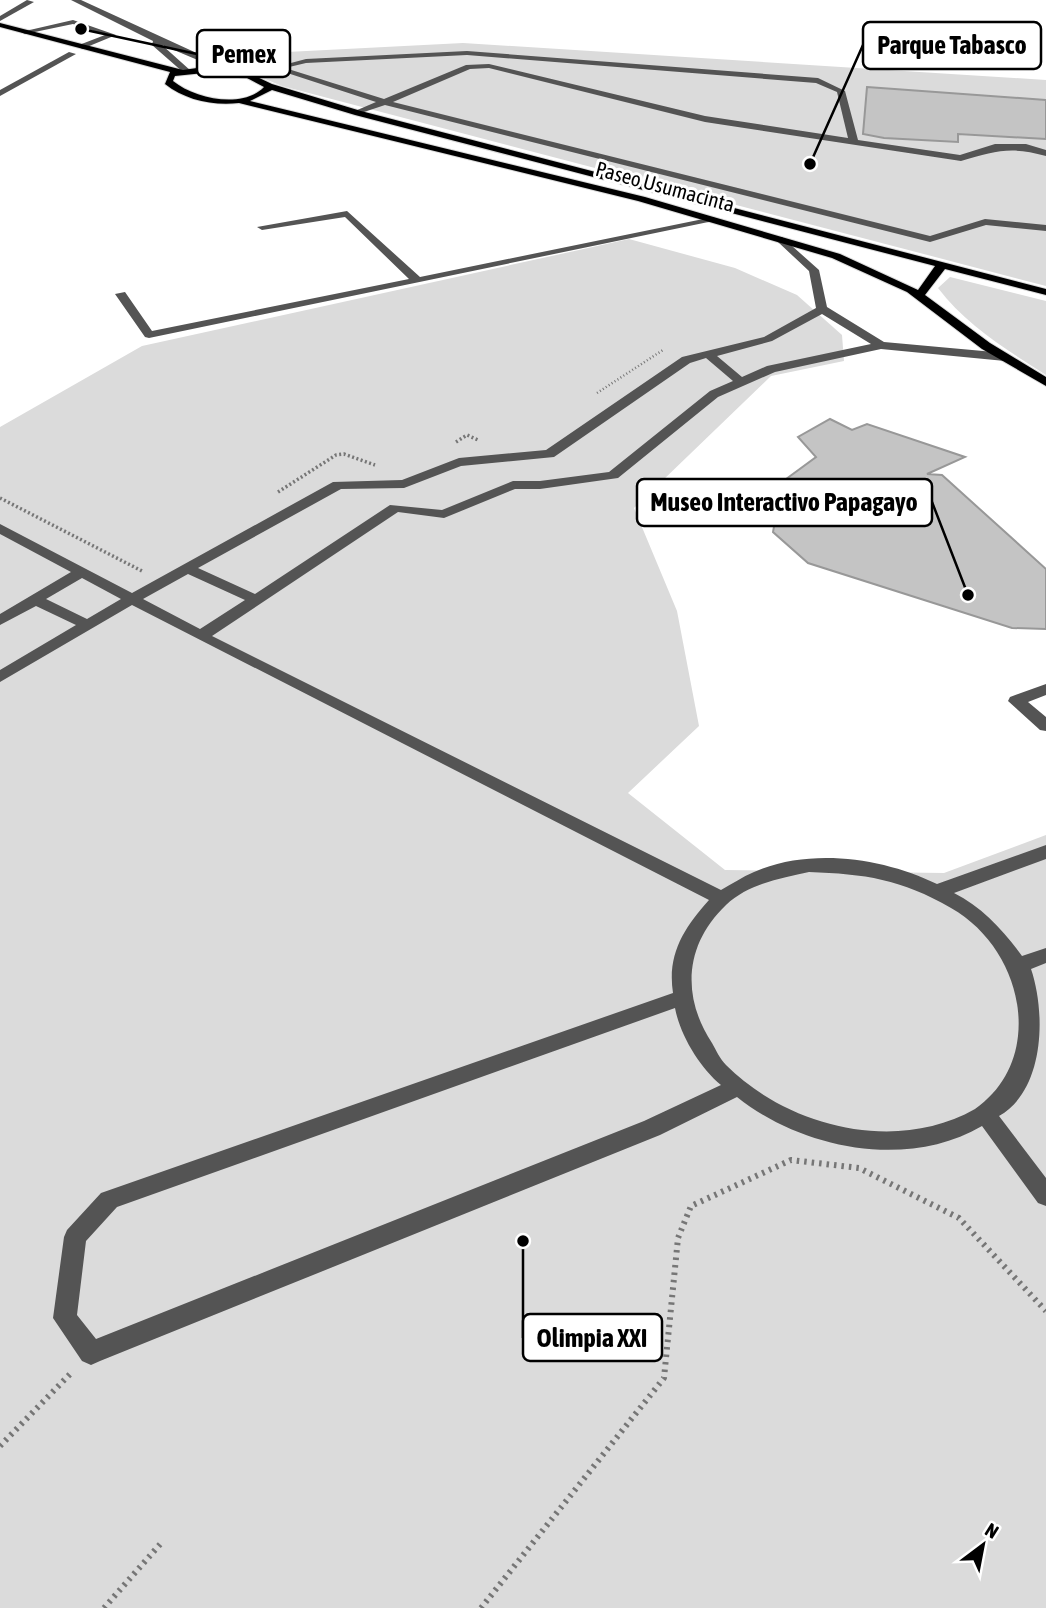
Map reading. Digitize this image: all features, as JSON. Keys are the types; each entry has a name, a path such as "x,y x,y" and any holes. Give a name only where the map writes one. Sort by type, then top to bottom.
{"main road":[{"path":"0,25 183,71 234,72"},
{"name":"Paseo Usumacinta","path":"0,35 168,79 171,86 208,99 243,102 559,179 836,256 919,296 1005,358 1046,382"},
{"path":"168,79 183,71"},
{"name":"Paseo Usumacinta","path":"234,72 269,86 358,113 1046,292"},
{"path":"243,102 261,96 269,86"},
{"path":"919,296 942,265"}],"street":[{"path":"75,0 148,36 234,72"},
{"path":"0,19 30,2"},
{"path":"73,22 69,17 94,10"},
{"path":"25,32 73,22 112,35"},
{"path":"82,47 112,35 137,31"},
{"path":"148,36 183,71"},
{"path":"854,142 841,91 818,81 467,53 306,61 276,68 384,102 930,239 985,222 1046,228"},
{"path":"0,93 72,54"},
{"path":"358,113 469,67 489,66 705,119 961,158 995,147 1026,147 1046,153"},
{"path":"262,227 347,214 417,280"},
{"path":"121,294 149,335 713,220"},
{"path":"782,240 814,270 822,309 881,345"},
{"path":"0,677 132,599 338,485 404,484 458,462 549,454 686,360 768,339 822,309"},
{"path":"201,636 395,508 444,514 513,485 540,485 613,475 714,394 771,369 881,345 1005,358"},
{"path":"708,354 741,382"},
{"path":"526,456 540,485"},
{"path":"390,484 395,508"},
{"path":"0,528 201,636 721,898"},
{"path":"188,569 256,600"},
{"path":"0,620 82,572"},
{"path":"36,600 88,625"},
{"path":"1046,689 1016,701 1046,726"},
{"path":"936,892 1046,852"},
{"path":"809,865 861,867 912,880 936,892 960,904 999,938 1026,978 1037,1023 1029,1066 1002,1104 957,1130 895,1142 869,1139 828,1134 767,1109 718,1070 688,1023 680,975 692,932 721,898 761,876 809,865"},
{"path":"1018,966 1046,955"},
{"path":"684,998 109,1200 75,1237 65,1318 91,1353 652,1128 738,1086"},
{"path":"985,1114 1046,1196"}],"path":[{"path":"590,398 659,351 671,349"},
{"path":"453,444 467,435 484,443"},
{"path":"268,498 336,454 344,454 375,465"},
{"path":"0,498 140,571 148,571"},
{"path":"481,1608 664,1378 678,1238 691,1206 791,1160 859,1168 959,1217 1046,1311"},
{"path":"0,1446 91,1353"},
{"path":"104,1608 162,1542"}],"shaded area":[{"path":"463,43 1046,80 1046,286 282,86 233,66 287,52"},
{"path":"629,239 735,268 797,295 842,335 844,361 771,376 634,508 677,611 699,726 628,793 725,870 944,873 1046,835 1046,1608 0,1608 0,427 142,346"},
{"path":"950,277 1046,301 1046,375 988,336 961,314 938,288"}],"building":[{"path":"867,87 1046,100 1046,139 958,134 958,142 884,138 863,134"},
{"path":"830,419 852,430 867,424 965,457 927,474 942,475 1046,569 1046,629 1012,628 808,563 773,532 782,482 816,457 798,437"}],"place":[{"name":"Pemex","path":"81,29"},
{"name":"Parque Tabasco","path":"810,164"},
{"name":"Museo Interactivo Papagayo","path":"968,595"},
{"name":"Olimpia XXI","path":"523,1241"}]}
